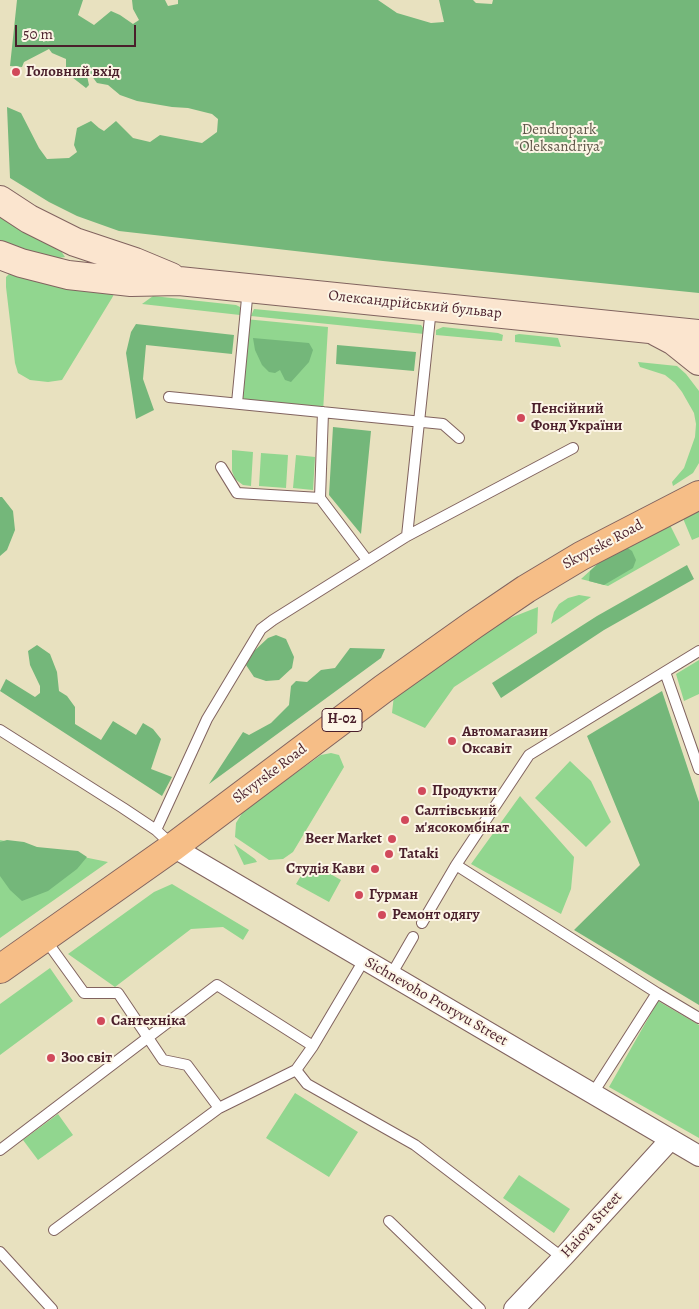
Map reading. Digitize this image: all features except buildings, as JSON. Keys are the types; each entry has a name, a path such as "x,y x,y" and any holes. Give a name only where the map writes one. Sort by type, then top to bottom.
{"main road":[{"name":"Олександрійський бульвар","path":"2,202 28,219 75,242 135,262 179,280"},
{"name":"Олександрійський бульвар","path":"0,255 21,263 68,275 131,282 179,280 699,334"},
{"name":"Олександрійський бульвар","path":"651,329 674,342 699,361"},
{"name":"Skvyrske Road","path":"0,969 44,938 165,839 511,599 581,556 695,494"}],"street":[{"name":"Sichnevoho Proryvu Street","path":"165,839 364,960 699,1156"},
{"name":"Haiova Street","path":"514,1309 670,1140"}],"lane":[{"path":"237,403 248,288"},
{"path":"407,536 431,306"},
{"path":"169,397 443,424 459,438"},
{"path":"323,412 320,498 367,560"},
{"path":"0,730 165,839 207,719 261,629 407,536 573,448"},
{"path":"221,467 237,493 320,498"},
{"path":"422,923 456,865 529,755 699,651"},
{"path":"664,672 698,762"},
{"path":"456,865 699,1018"},
{"path":"391,975 413,937"},
{"path":"44,938 84,993 118,993 162,1060 187,1064 219,1108"},
{"path":"54,1230 219,1108 296,1070 313,1046 364,960"},
{"path":"0,1150 217,985 313,1046"},
{"path":"593,1093 657,993"},
{"path":"296,1070 307,1084 415,1145 563,1258"},
{"path":"389,1221 480,1309"},
{"path":"0,1252 52,1309"}],"green space":[{"name":"Dendropark \"Oleksandriya\"","path":"17,0 83,0 78,15 94,25 111,11 133,24 139,20 133,9 132,0 165,0 168,6 178,4 178,0 378,0 397,13 431,23 444,22 439,0 473,0 476,3 492,4 493,0 699,0 699,293 383,261 119,231 77,216 49,202 10,178 7,107 21,113 39,148 47,159 69,158 77,152 74,145 77,128 91,121 104,131 116,121 133,138 150,142 160,135 202,143 217,132 218,119 212,114 188,108 137,101 120,95 108,85 97,83 91,75 87,76 89,85 86,88 68,74 66,59 52,53 49,49 24,62 22,67 10,66"},
{"path":"0,217 59,248 65,257 42,256 0,240"},
{"path":"14,272 115,292 62,380 48,382 30,380 18,373 15,363 6,287 6,277"},
{"path":"153,296 236,305 240,307 241,313 240,315 142,304"},
{"path":"254,309 421,325 424,329 424,334 251,316"},
{"path":"245,319 328,327 323,412 237,403"},
{"path":"136,324 234,335 232,354 146,345 143,379 154,410 136,419 126,353 131,332"},
{"path":"443,327 498,333 503,335 502,341 436,335 436,330"},
{"path":"515,335 558,338 561,347 515,342"},
{"path":"253,338 309,343 313,350 309,362 291,382 285,380 280,370 275,373 269,372 262,365 255,350"},
{"path":"337,345 416,352 414,371 336,364"},
{"path":"638,362 677,366 699,391 699,463 693,473 673,486 672,482 684,468 695,437 696,424 694,413 675,383 665,375 640,367"},
{"path":"333,427 371,431 361,534 329,495"},
{"path":"232,450 253,452 251,486 243,485 235,479 232,471"},
{"path":"261,453 288,455 286,488 259,486"},
{"path":"296,455 315,457 313,490 293,488"},
{"path":"0,497 13,511 15,530 7,550 0,556"},
{"path":"699,509 699,537 692,540 682,516"},
{"path":"669,523 680,545 608,586 581,579 604,558"},
{"path":"626,547 632,551 636,560 633,568 604,585 589,581 590,571 604,558"},
{"path":"687,565 694,579 604,630 501,698 492,683 597,616"},
{"path":"579,595 591,597 551,624 554,612 559,604 568,598"},
{"path":"538,607 537,633 454,687 425,728 392,713 394,695 500,622"},
{"path":"276,635 286,639 294,657 292,668 279,680 266,681 254,677 246,665 253,652 268,638"},
{"path":"37,645 50,654 57,672 59,691 67,696 75,707 75,724 101,740 113,721 136,735 143,723 153,729 161,739 151,769 172,777 162,796 0,691 6,679 35,697 40,693 40,686 30,665 28,651"},
{"path":"350,648 385,649 381,658 209,784 243,732 249,735 271,723 289,705 291,686 296,681 307,682 321,670 335,668"},
{"path":"699,660 699,694 684,701 676,674"},
{"path":"662,691 699,802 699,1005 574,930 640,865 587,736"},
{"path":"331,753 339,755 344,767 293,852 283,859 269,860 235,837 236,823 244,810 321,755"},
{"path":"570,761 591,781 611,822 586,847 535,798"},
{"path":"520,796 574,857 571,889 561,914 471,864"},
{"path":"0,840 108,862 0,938"},
{"path":"7,840 24,842 37,847 78,851 87,857 77,869 48,891 22,901 10,890 0,876 0,842"},
{"path":"234,844 255,859 257,862 244,865"},
{"path":"318,867 341,880 329,902 296,884 302,874"},
{"path":"172,884 249,930 243,940 223,927 191,929 115,987 68,954 154,892"},
{"path":"50,968 73,1001 0,1055 0,1004"},
{"path":"658,1001 699,1025 699,1138 609,1087"},
{"path":"295,1093 358,1132 329,1177 266,1138"},
{"path":"58,1114 73,1135 38,1160 23,1140"},
{"path":"519,1175 570,1209 554,1233 503,1198"}],"place":[{"name":"Головний вхід","path":"16,72"},
{"name":"Пенсійний Фонд України","path":"521,418"},
{"name":"Автомагазин Оксавіт","path":"452,741"},
{"name":"Продукти","path":"422,791"},
{"name":"Салтівський м'ясокомбінат","path":"405,820"},
{"name":"Beer Market","path":"392,839"},
{"name":"Tataki","path":"389,854"},
{"name":"Студія Кави","path":"375,869"},
{"name":"Гурман","path":"359,895"},
{"name":"Ремонт одягу","path":"382,915"},
{"name":"Сантехніка","path":"101,1021"},
{"name":"Зоо світ","path":"51,1058"}]}
